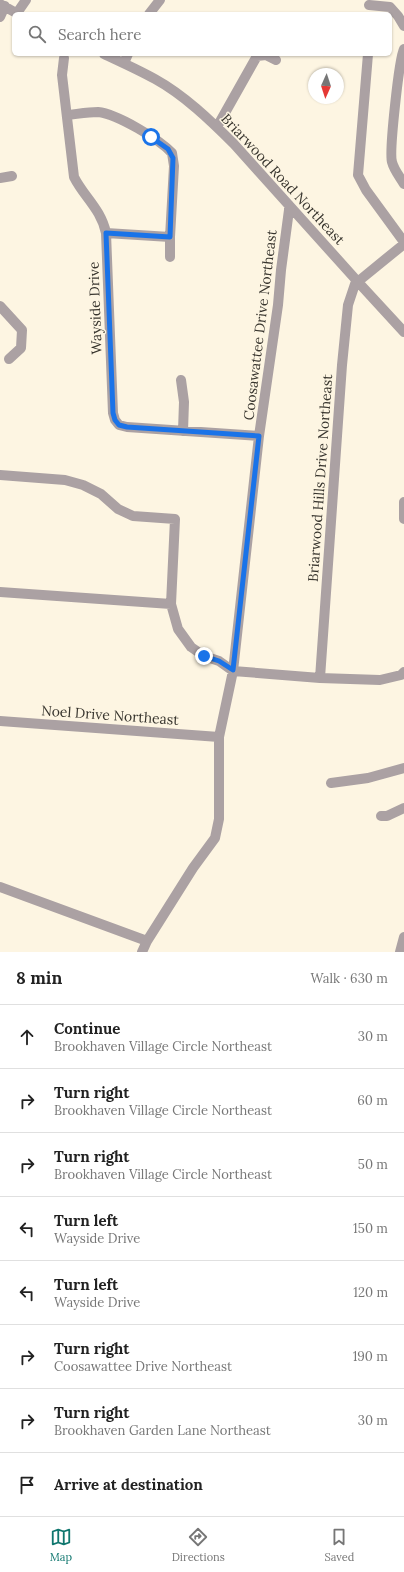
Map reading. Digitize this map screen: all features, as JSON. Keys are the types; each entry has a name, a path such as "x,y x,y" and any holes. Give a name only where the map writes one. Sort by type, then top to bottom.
{"street":[{"path":"19,12 26,0"},
{"path":"151,12 160,0"},
{"path":"370,6 389,3 390,7 404,26"},
{"path":"0,17 1,5 14,12"},
{"path":"404,49 402,54 391,152 394,167 404,184"},
{"name":"Briarwood Road Northeast","path":"115,56 126,59 156,79 180,96 217,127 404,332"},
{"path":"217,127 258,56"},
{"path":"268,56 276,60"},
{"path":"358,282 391,254 403,240 366,190 358,175 368,56"},
{"name":"Wayside Drive","path":"64,58 62,75 74,177 79,187 98,211 106,233 115,420 119,425 127,427 259,436"},
{"path":"67,115 100,112 112,115 151,137 172,153 174,166 170,257"},
{"path":"0,178 12,176"},
{"name":"Coosawattee Drive Northeast","path":"142,952 147,941 193,868 215,838 219,819 219,737 233,670 259,436 278,305 289,210 288,204"},
{"path":"106,233 170,237"},
{"name":"Briarwood Hills Drive Northeast","path":"320,678 342,365 348,305 355,284 358,282"},
{"path":"0,306 22,330 21,348 9,359"},
{"path":"181,380 184,402 183,431"},
{"path":"0,475 65,480 83,485 101,494 118,509 133,516 175,519 171,604 178,629 191,647 204,656 219,661 233,670 320,678 380,680 401,675 404,672"},
{"path":"404,502 404,519"},
{"path":"0,592 171,604"},
{"name":"Noel Drive Northeast","path":"0,721 219,737"},
{"path":"331,783 368,778 404,768"},
{"path":"381,816 388,816 404,808"},
{"path":"0,887 147,941"},
{"path":"400,952 404,937"}],"route":[{"path":"151,137 168,149 172,153 173,158 174,166 170,237 106,233 113,413 115,420 119,425 127,427 259,436 233,670 219,661 204,656"}]}
